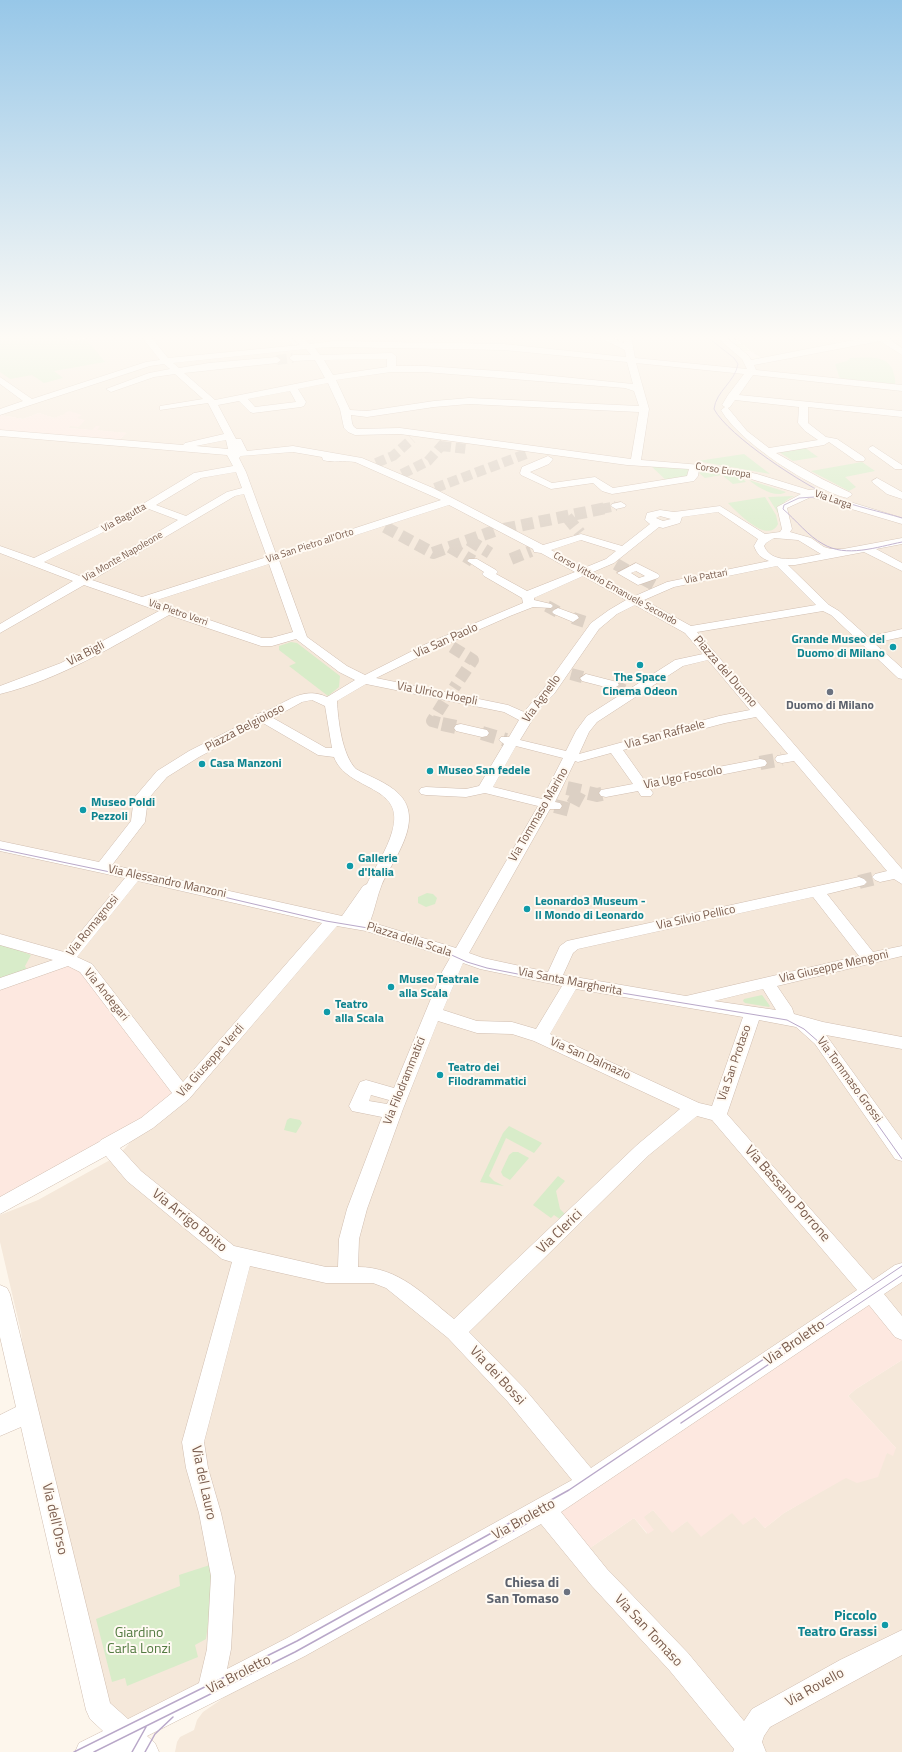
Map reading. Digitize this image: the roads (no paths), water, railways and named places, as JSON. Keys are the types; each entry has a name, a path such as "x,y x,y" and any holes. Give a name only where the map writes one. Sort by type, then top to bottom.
{"street":[{"path":"218,418 233,444 239,468 299,634"},
{"name":"Corso Europa","path":"346,418 346,424 353,431 363,433 386,430 414,436 550,455 569,454 636,462 694,466 737,472 810,493"},
{"path":"636,462 643,418"},
{"path":"728,418 735,426 768,451 824,486"},
{"path":"803,418 803,423 808,429 827,440 834,441 862,461 885,458"},
{"path":"1,438 165,447 233,444"},
{"path":"768,451 827,440"},
{"path":"165,447 233,444"},
{"name":"Corso Vittorio Emanuele Secondo","path":"233,444 244,454 293,448 333,457 350,458 374,464 396,476 432,489 499,530 542,549 689,630"},
{"path":"851,453 878,448 885,458 901,468"},
{"path":"550,455 545,462 526,468 525,473 551,486 595,480 608,490 616,491 690,479 693,476 694,466"},
{"name":"Via Bagutta","path":"35,562 105,529 198,476 239,468"},
{"path":"901,468 881,474 891,492 902,496"},
{"name":"Corso Europa","path":"773,482 796,484 811,478"},
{"name":"Via Larga","path":"810,493 824,486 848,496 902,512"},
{"name":"Via Monte Napoleone","path":"0,630 231,494 247,490"},
{"path":"783,535 788,529 782,507 810,493"},
{"name":"Via Larga","path":"810,493 902,521"},
{"name":"Via San Pietro all'Orto","path":"143,601 272,559 383,526 450,501"},
{"path":"147,505 187,520"},
{"name":"Via San Paolo","path":"331,704 334,697 381,670 585,572 613,562 623,550 657,524 667,525 675,523 677,520 674,516 706,510 723,510 765,539"},
{"path":"542,549 580,535 623,550"},
{"path":"841,552 827,552 816,547 805,539 783,535 765,539 759,544 760,550 767,556 780,561 798,562 901,540"},
{"path":"813,558 817,554 816,547"},
{"path":"866,548 902,568"},
{"name":"Via Pietro Verri","path":"0,549 83,581 261,642 272,642 299,634"},
{"name":"Corso Vittorio Emanuele Secondo","path":"531,551 542,549"},
{"path":"473,561 492,572 488,574 528,600 547,606"},
{"path":"780,561 783,567 825,607 835,612 902,675"},
{"name":"Via Pattari","path":"635,600 658,588 686,581 771,565 780,561"},
{"path":"628,571 643,579"},
{"path":"169,610 170,592"},
{"name":"Via Agnello","path":"485,789 509,740 534,707 566,673 594,626 613,612 635,600"},
{"name":"Piazza del Duomo","path":"689,630 825,607"},
{"name":"Via Bigli","path":"0,690 22,685 71,662 169,610"},
{"path":"558,612 573,618"},
{"name":"Piazza del Duomo","path":"689,630 798,756 838,811 900,876"},
{"path":"865,641 902,633"},
{"name":"Via Ulrico Hoepli","path":"299,634 306,642 343,669 366,680 508,709 526,718"},
{"name":"Via Tommaso Marino","path":"506,878 562,787 572,756 583,731 592,719 630,693 679,663 711,656"},
{"path":"343,669 346,690"},
{"path":"586,678 613,685"},
{"name":"Piazza Belgioioso","path":"102,868 138,822 141,798 162,774 194,754 262,717 299,699 314,696 331,704"},
{"path":"262,717 323,752 339,753 331,704"},
{"name":"Via Ulrico Hoepli","path":"508,709 534,707"},
{"name":"Via San Raffaele","path":"572,756 579,757 724,719 759,712"},
{"path":"461,728 482,733"},
{"path":"509,740 572,756"},
{"name":"Piazza della Scala","path":"339,753 342,761 349,770 391,794 399,804 402,814 400,832 376,879 346,922 423,942 459,956 506,878"},
{"path":"618,753 643,790"},
{"path":"782,759 798,756"},
{"name":"Via Ugo Foscolo","path":"606,793 643,790 760,763"},
{"path":"426,791 466,793 485,789 551,805"},
{"name":"Via Alessandro Manzoni","path":"0,846 346,922"},
{"name":"Via Romagnosi","path":"0,984 58,965 67,959 135,875"},
{"path":"880,877 900,876"},
{"name":"Via Silvio Pellico","path":"553,979 566,950 573,945 859,882"},
{"path":"817,892 870,959"},
{"name":"Via Giuseppe Verdi","path":"0,1206 73,1167 147,1123 183,1094 346,922"},
{"name":"Via Andegari","path":"0,939 19,946 67,959 86,968 183,1094"},
{"name":"Via Giuseppe Mengoni","path":"683,1002 902,951"},
{"name":"Via Santa Margherita","path":"459,956 480,963 553,979 683,1002 786,1018"},
{"name":"Via Filodrammatici","path":"348,1275 349,1239 357,1209 396,1104 433,1013 459,956"},
{"path":"540,1037 572,982"},
{"path":"767,983 784,1008 786,1018 823,1028 902,1043"},
{"name":"Via San Protaso","path":"718,1115 753,1012"},
{"name":"Via San Dalmazio","path":"433,1013 477,1026 512,1028 540,1037 657,1089 694,1108"},
{"name":"Via Tommaso Grossi","path":"786,1018 806,1026 820,1040 902,1154"},
{"path":"694,1108 718,1115"},
{"name":"Via Clerici","path":"455,1332 643,1150 694,1108"},
{"name":"Via Bassano Porrone","path":"718,1115 871,1292 902,1331"},
{"name":"Via Arrigo Boito","path":"108,1145 134,1176 229,1253 326,1275 348,1275"},
{"name":"Via del Lauro","path":"210,1689 219,1649 223,1576 210,1513 197,1468 193,1442 243,1257"},
{"name":"Via Broletto","path":"88,1752 126,1743 210,1689 296,1647 588,1483 902,1271"},
{"name":"Via dei Bossi","path":"348,1275 373,1275 393,1282 455,1332 516,1395 588,1483"},
{"name":"Via dell'Orso","path":"0,1294 5,1340 28,1412 99,1710 126,1743 146,1752"},
{"path":"0,1426 28,1412"},
{"name":"Via San Tomaso","path":"544,1509 599,1577 652,1632 749,1749"},
{"name":"Via Rovello","path":"749,1749 753,1730 761,1718 849,1669 902,1642"}],"tunnel":[{"path":"376,463 393,456 412,439"},
{"path":"441,446 444,443"},
{"path":"402,474 428,461 441,446"},
{"path":"441,446 467,449"},
{"path":"435,488 526,454"},
{"path":"606,508 616,506"},
{"path":"504,529 606,508"},
{"path":"601,509 606,508"},
{"path":"567,517 580,533"},
{"path":"385,527 433,553 469,540"},
{"path":"469,540 494,531"},
{"path":"469,540 490,553"},
{"path":"450,547 473,561"},
{"path":"511,559 531,551"},
{"path":"616,564 628,571"},
{"path":"643,579 656,586"},
{"path":"547,606 558,612"},
{"path":"573,618 588,623"},
{"path":"452,647 473,660 454,688"},
{"path":"571,674 586,678"},
{"path":"613,685 628,692"},
{"path":"444,702 432,721 447,725"},
{"path":"442,724 461,728"},
{"path":"482,733 506,740"},
{"path":"760,763 782,759"},
{"path":"567,788 580,791"},
{"path":"555,806 570,810 580,791"},
{"path":"580,791 597,795 606,793"},
{"path":"859,882 880,877"}],"tram line":[{"path":"720,418 750,446 787,472 821,492 851,504 902,518"},
{"path":"829,496 799,498 784,505 783,509 812,537 832,548 852,551 872,549 902,542"},
{"path":"0,849 177,886 326,921 368,928 436,948 467,962 487,968 579,986 787,1020 804,1029 820,1043 902,1159"},
{"path":"805,1331 902,1266"},
{"path":"818,1331 902,1275"},
{"path":"74,1752 297,1641 569,1490 807,1330"},
{"path":"681,1423 820,1330"},
{"path":"94,1752 295,1652 526,1524 543,1510"},
{"path":"145,1752 155,1734 173,1717"},
{"path":"132,1752 146,1727"}],"place":[{"name":"Grande Museo del Duomo di Milano","path":"893,647"},
{"name":"The Space Cinema Odeon","path":"640,665"},
{"name":"Duomo di Milano","path":"830,692"},
{"name":"Casa Manzoni","path":"202,764"},
{"name":"Museo San fedele","path":"430,771"},
{"name":"Museo Poldi Pezzoli","path":"83,810"},
{"name":"Gallerie d'Italia","path":"350,866"},
{"name":"Leonardo3 Museum - Il Mondo di Leonardo","path":"527,909"},
{"name":"Museo Teatrale alla Scala","path":"391,987"},
{"name":"Teatro alla Scala","path":"327,1012"},
{"name":"Teatro dei Filodrammatici","path":"440,1075"},
{"name":"Chiesa di San Tomaso","path":"567,1592"},
{"name":"Piccolo Teatro Grassi","path":"885,1625"}],"park label":[{"name":"Giardino Carla Lonzi","path":"139,1642"}]}
